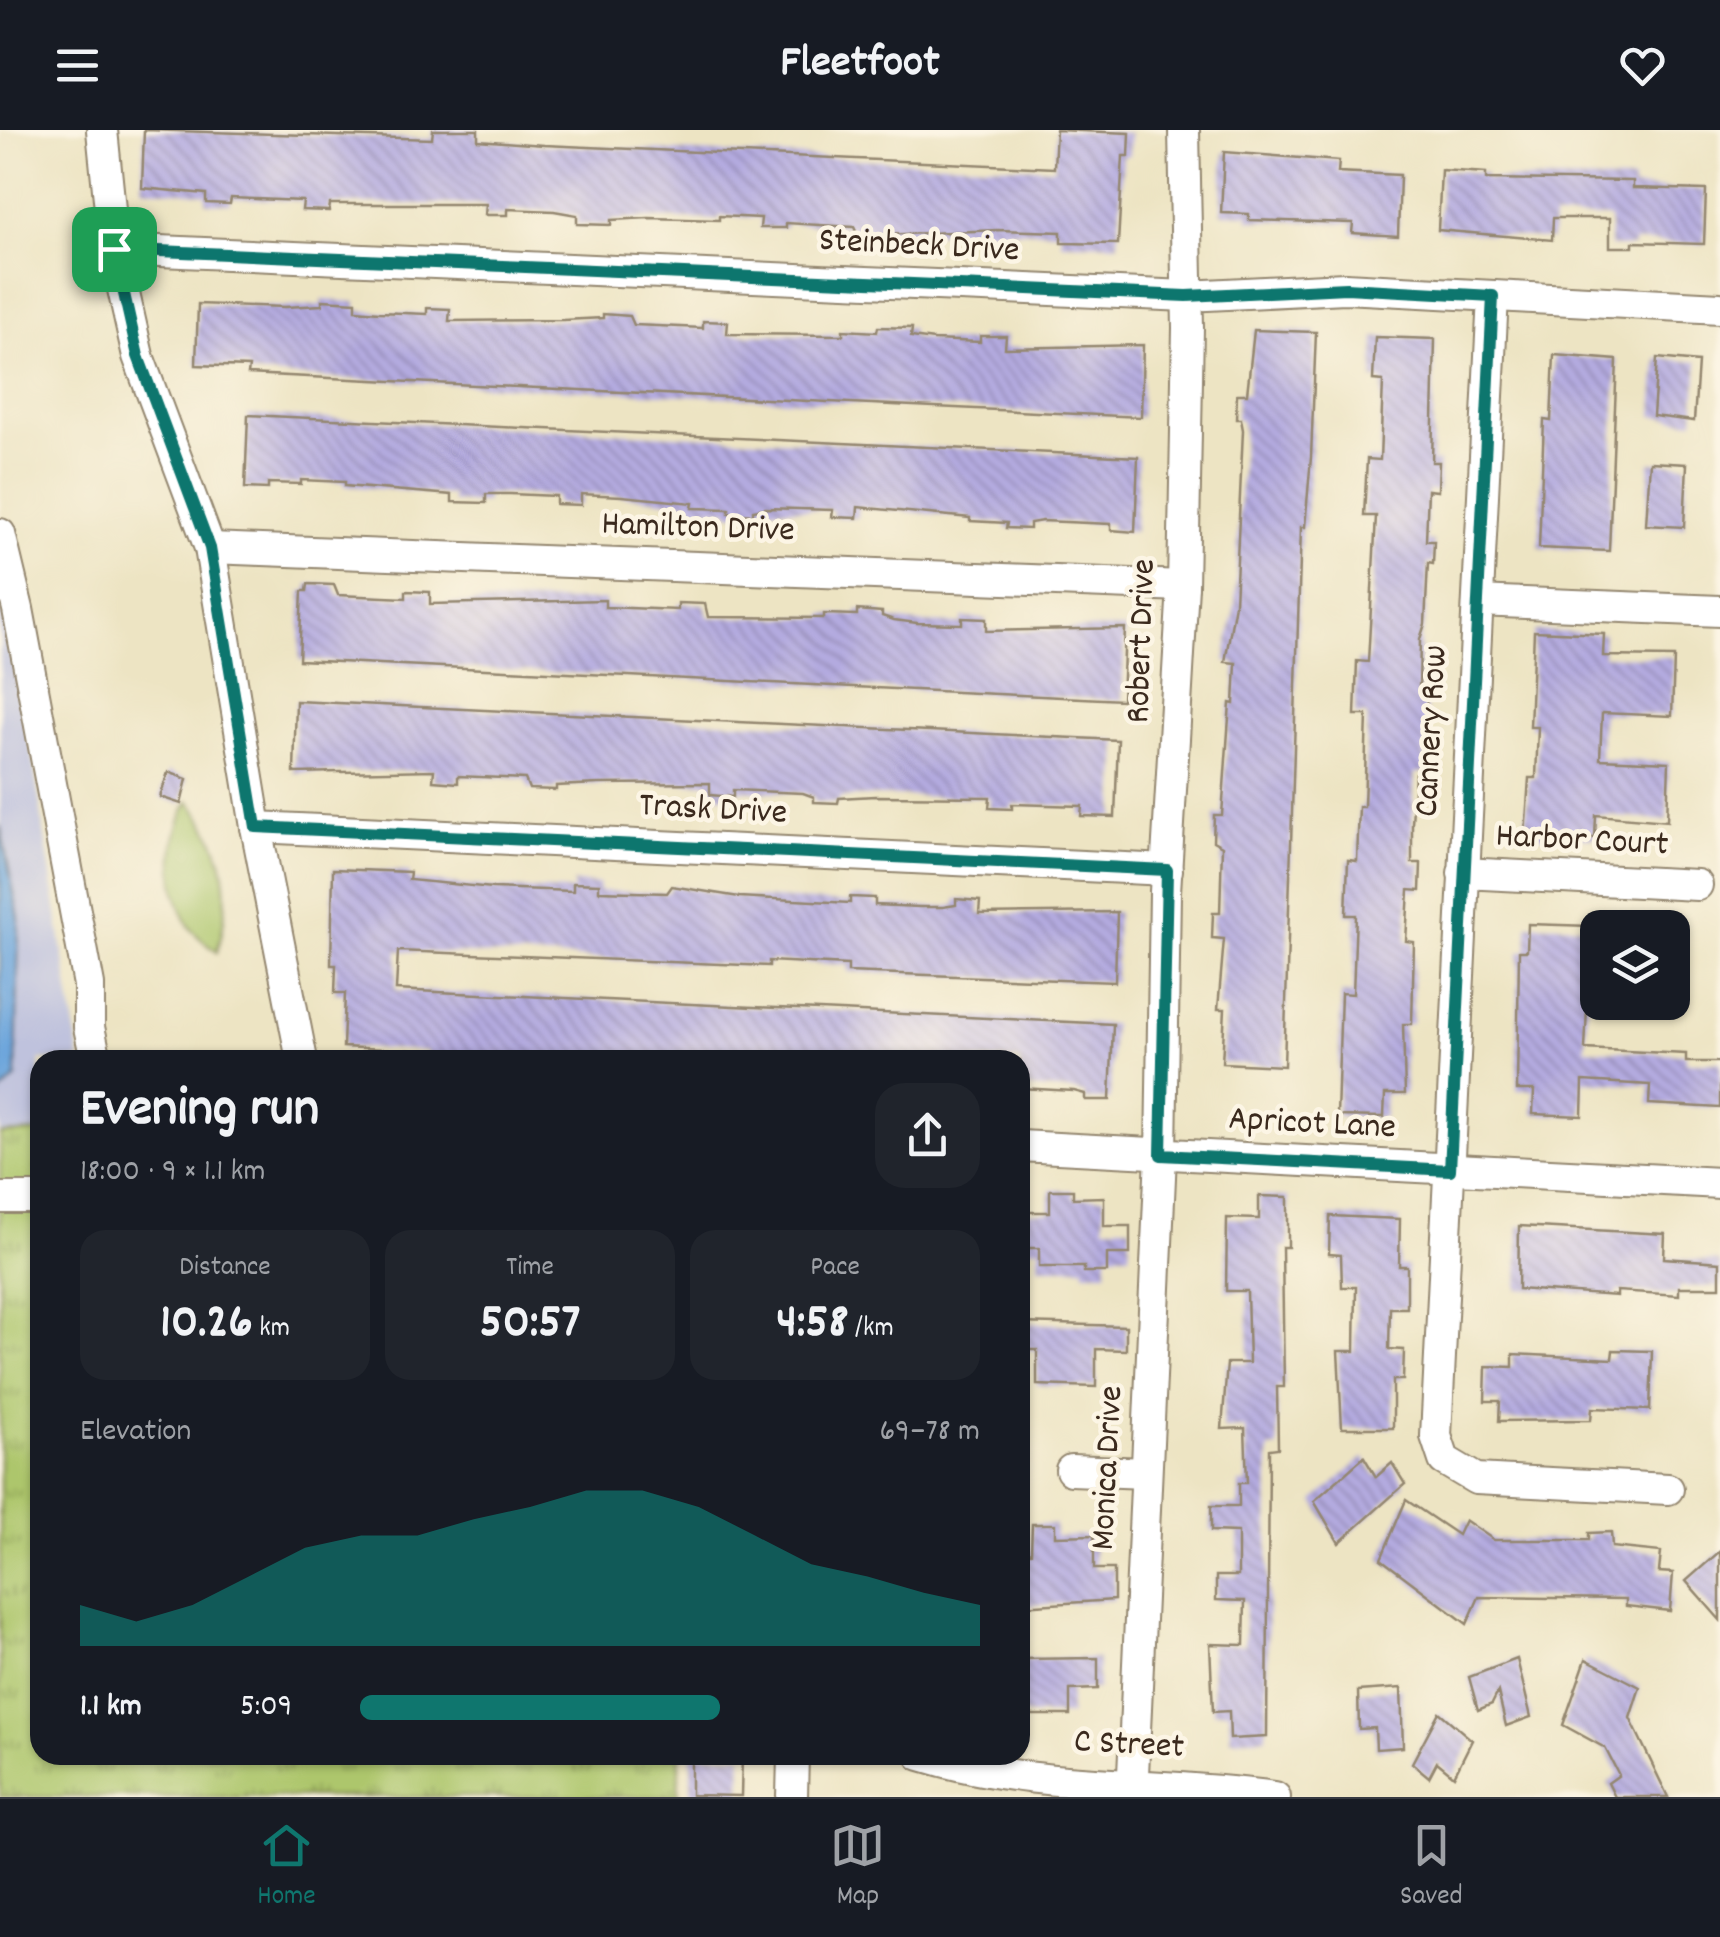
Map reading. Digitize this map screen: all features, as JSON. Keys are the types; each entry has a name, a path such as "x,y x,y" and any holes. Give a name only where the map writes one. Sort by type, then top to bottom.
{"street":[{"path":"102,130 114,249 138,356 210,548 256,827 300,1050"},
{"name":"Robert Drive","path":"1161,1155 1167,870 1183,586 1187,296 1184,130"},
{"name":"Steinbeck Drive","path":"114,249 1187,296 1346,288 1720,308"},
{"name":"Cannery Row","path":"1493,296 1436,1436 1444,1460 1476,1479 1668,1489"},
{"path":"0,534 18,609 89,986 89,1027 94,1050"},
{"name":"Hamilton Drive","path":"210,548 1183,586"},
{"path":"1478,602 1720,611"},
{"name":"Trask Drive","path":"256,827 1167,870"},
{"name":"Harbor Court","path":"1463,873 1697,885"},
{"name":"Apricot Lane","path":"1030,1147 1720,1183"},
{"name":"Monica Drive","path":"1132,1790 1161,1155"},
{"path":"0,1198 30,1198"},
{"path":"1072,1470 1146,1474"},
{"path":"792,1797 794,1765"},
{"name":"C Street","path":"964,1765 1008,1775 1132,1790 1275,1797"}],"shaded area":[{"path":"0,552 78,1050 30,1050 30,1186 0,1187"}],"green space":[{"path":"189,801 212,836 224,872 225,911 217,952 190,928 176,894 174,846"},
{"path":"30,1132 30,1765 680,1765 678,1797 0,1797 0,1134"}],"water":[{"path":"0,825 19,918 16,1078 0,1093"}],"building":[{"path":"144,130 432,139 433,130 478,130 478,140 544,145 1054,168 1056,130 1130,133 1129,156 1123,156 1118,244 1061,243 1061,232 998,230 858,236 854,227 786,223 786,228 760,228 761,218 719,216 719,220 649,218 611,220 611,225 577,224 577,215 554,211 508,209 508,215 485,215 486,204 330,204 329,211 302,210 303,201 231,198 230,204 206,203 206,194 142,188"},
{"path":"1224,152 1339,161 1338,172 1400,175 1398,236 1352,233 1353,223 1249,220 1249,214 1221,213"},
{"path":"1441,170 1486,173 1486,179 1633,181 1633,188 1706,190 1704,244 1633,242 1633,247 1610,247 1610,218 1553,218 1552,240 1438,230"},
{"path":"322,300 356,302 356,310 379,312 427,314 427,308 450,309 449,321 563,320 603,318 603,314 630,316 634,325 703,328 703,321 728,322 727,334 843,335 843,330 877,332 878,327 912,328 911,337 934,340 980,342 980,336 1006,336 1005,348 1143,345 1141,417 248,374 249,367 196,365 198,304 285,307 322,305"},
{"path":"1254,330 1316,332 1311,457 1305,527 1301,527 1284,1066 1222,1063 1225,1009 1218,1009 1224,939 1212,938 1213,913 1220,913 1222,846 1213,841 1214,815 1222,815 1236,663 1225,662 1235,604 1243,430 1241,419 1236,419 1237,394 1247,394"},
{"path":"1375,337 1435,339 1432,462 1439,462 1438,491 1428,490 1426,541 1434,541 1433,564 1428,563 1425,624 1420,639 1419,691 1427,691 1424,773 1415,773 1412,824 1412,863 1421,863 1420,891 1409,890 1406,941 1414,942 1412,1024 1403,1024 1405,1094 1385,1094 1384,1117 1337,1116 1341,993 1353,994 1356,915 1346,915 1348,860 1357,861 1359,807 1364,807 1367,715 1355,715 1357,661 1368,662 1376,516 1364,516 1367,459 1380,460 1383,381 1373,380"},
{"path":"1554,355 1617,360 1609,551 1539,548 1544,420 1551,421"},
{"path":"1657,358 1698,362 1694,421 1653,416"},
{"path":"248,415 1138,457 1135,532 1111,530 1111,524 1042,521 1030,523 1030,529 1006,528 1007,523 858,507 857,518 832,517 833,510 765,508 753,510 753,515 729,513 729,509 692,508 693,503 622,496 581,494 581,505 556,504 556,496 486,494 486,503 452,502 452,495 345,486 345,482 301,480 301,484 268,483 268,489 245,488"},
{"path":"1650,462 1687,464 1684,527 1646,525"},
{"path":"308,584 334,585 338,595 406,598 406,591 430,592 430,604 605,600 605,607 678,610 678,603 705,604 708,617 824,618 824,614 857,615 857,610 882,612 882,616 894,620 917,623 962,624 962,618 986,619 986,631 1125,628 1122,700 299,660 302,591 307,591"},
{"path":"1534,631 1604,634 1603,656 1674,657 1672,716 1602,713 1600,759 1669,762 1667,821 1596,815 1595,838 1525,836 1529,778 1536,778 1538,727 1530,727"},
{"path":"296,701 1118,740 1115,817 1081,816 1082,806 1012,804 1012,809 989,808 990,797 875,796 839,798 838,803 814,802 814,797 803,793 733,790 733,797 710,795 710,783 598,784 556,786 556,790 529,789 525,779 458,776 458,783 433,781 434,770 294,773"},
{"path":"168,772 187,779 181,804 160,797"},
{"path":"333,869 410,872 409,880 493,888 573,891 573,883 599,884 599,891 667,893 672,886 739,897 850,903 850,897 875,898 875,905 943,907 956,905 956,899 980,901 979,914 1117,912 1115,982 848,972 848,965 769,961 769,966 398,951 396,990 1113,1024 1110,1100 1085,1100 1085,1094 1074,1091 1030,1089 1030,1050 343,1047 345,993 335,993 336,965 331,965"},
{"path":"1528,924 1580,926 1580,1020 1586,1020 1585,1049 1686,1054 1686,1062 1720,1062 1720,1108 1649,1104 1650,1085 1583,1081 1582,1116 1533,1114 1534,1090 1517,1090 1519,951 1527,951"},
{"path":"1050,1190 1073,1190 1073,1198 1104,1197 1104,1226 1130,1226 1130,1254 1107,1254 1107,1272 1084,1272 1084,1267 1039,1267 1039,1248 1030,1248 1030,1212 1050,1212"},
{"path":"1259,1196 1288,1197 1288,1247 1282,1247 1284,1387 1277,1387 1278,1448 1269,1449 1267,1737 1230,1739 1229,1711 1213,1712 1210,1644 1244,1645 1245,1601 1216,1600 1216,1576 1238,1576 1238,1532 1211,1531 1211,1506 1239,1506 1239,1483 1247,1483 1245,1428 1222,1429 1227,1363 1249,1363 1247,1291 1226,1291 1227,1218 1259,1219"},
{"path":"1330,1216 1400,1219 1399,1266 1407,1266 1407,1308 1390,1308 1389,1349 1404,1350 1403,1380 1393,1380 1393,1428 1342,1428 1338,1351 1355,1351 1356,1287 1342,1287 1341,1255 1329,1254"},
{"path":"1519,1226 1665,1234 1664,1258 1720,1262 1720,1287 1679,1287 1679,1295 1617,1291 1617,1296 1518,1289"},
{"path":"1030,1323 1126,1326 1126,1350 1096,1349 1096,1387 1037,1385 1037,1350 1030,1350"},
{"path":"1613,1350 1652,1351 1650,1410 1592,1408 1591,1420 1499,1421 1500,1401 1485,1401 1486,1366 1513,1367 1513,1354 1612,1359"},
{"path":"1364,1457 1376,1477 1392,1463 1405,1484 1339,1543 1314,1501"},
{"path":"1406,1500 1458,1535 1465,1520 1494,1540 1589,1540 1589,1533 1611,1532 1612,1547 1661,1552 1659,1572 1673,1573 1670,1611 1626,1606 1626,1599 1479,1597 1467,1624 1381,1559"},
{"path":"1032,1524 1055,1524 1055,1536 1094,1535 1094,1569 1114,1569 1114,1600 1030,1605"},
{"path":"1720,1551 1720,1620 1686,1581"},
{"path":"1098,1658 1098,1689 1070,1690 1070,1715 1030,1715 1030,1659"},
{"path":"1517,1659 1531,1717 1506,1726 1498,1692 1492,1704 1478,1710 1469,1677"},
{"path":"1586,1659 1640,1687 1630,1718 1668,1797 1615,1797 1608,1783 1619,1775 1605,1748 1563,1725"},
{"path":"1401,1688 1403,1747 1376,1749 1375,1728 1359,1729 1358,1691"},
{"path":"1439,1712 1472,1740 1454,1776 1437,1762 1429,1777 1412,1763"},
{"path":"691,1765 742,1765 741,1796 691,1795"}],"route":[{"path":"114,249 1187,296 1346,288 1493,296 1450,1170 1161,1155 1167,870 256,827 210,548 138,356 114,249"}]}
